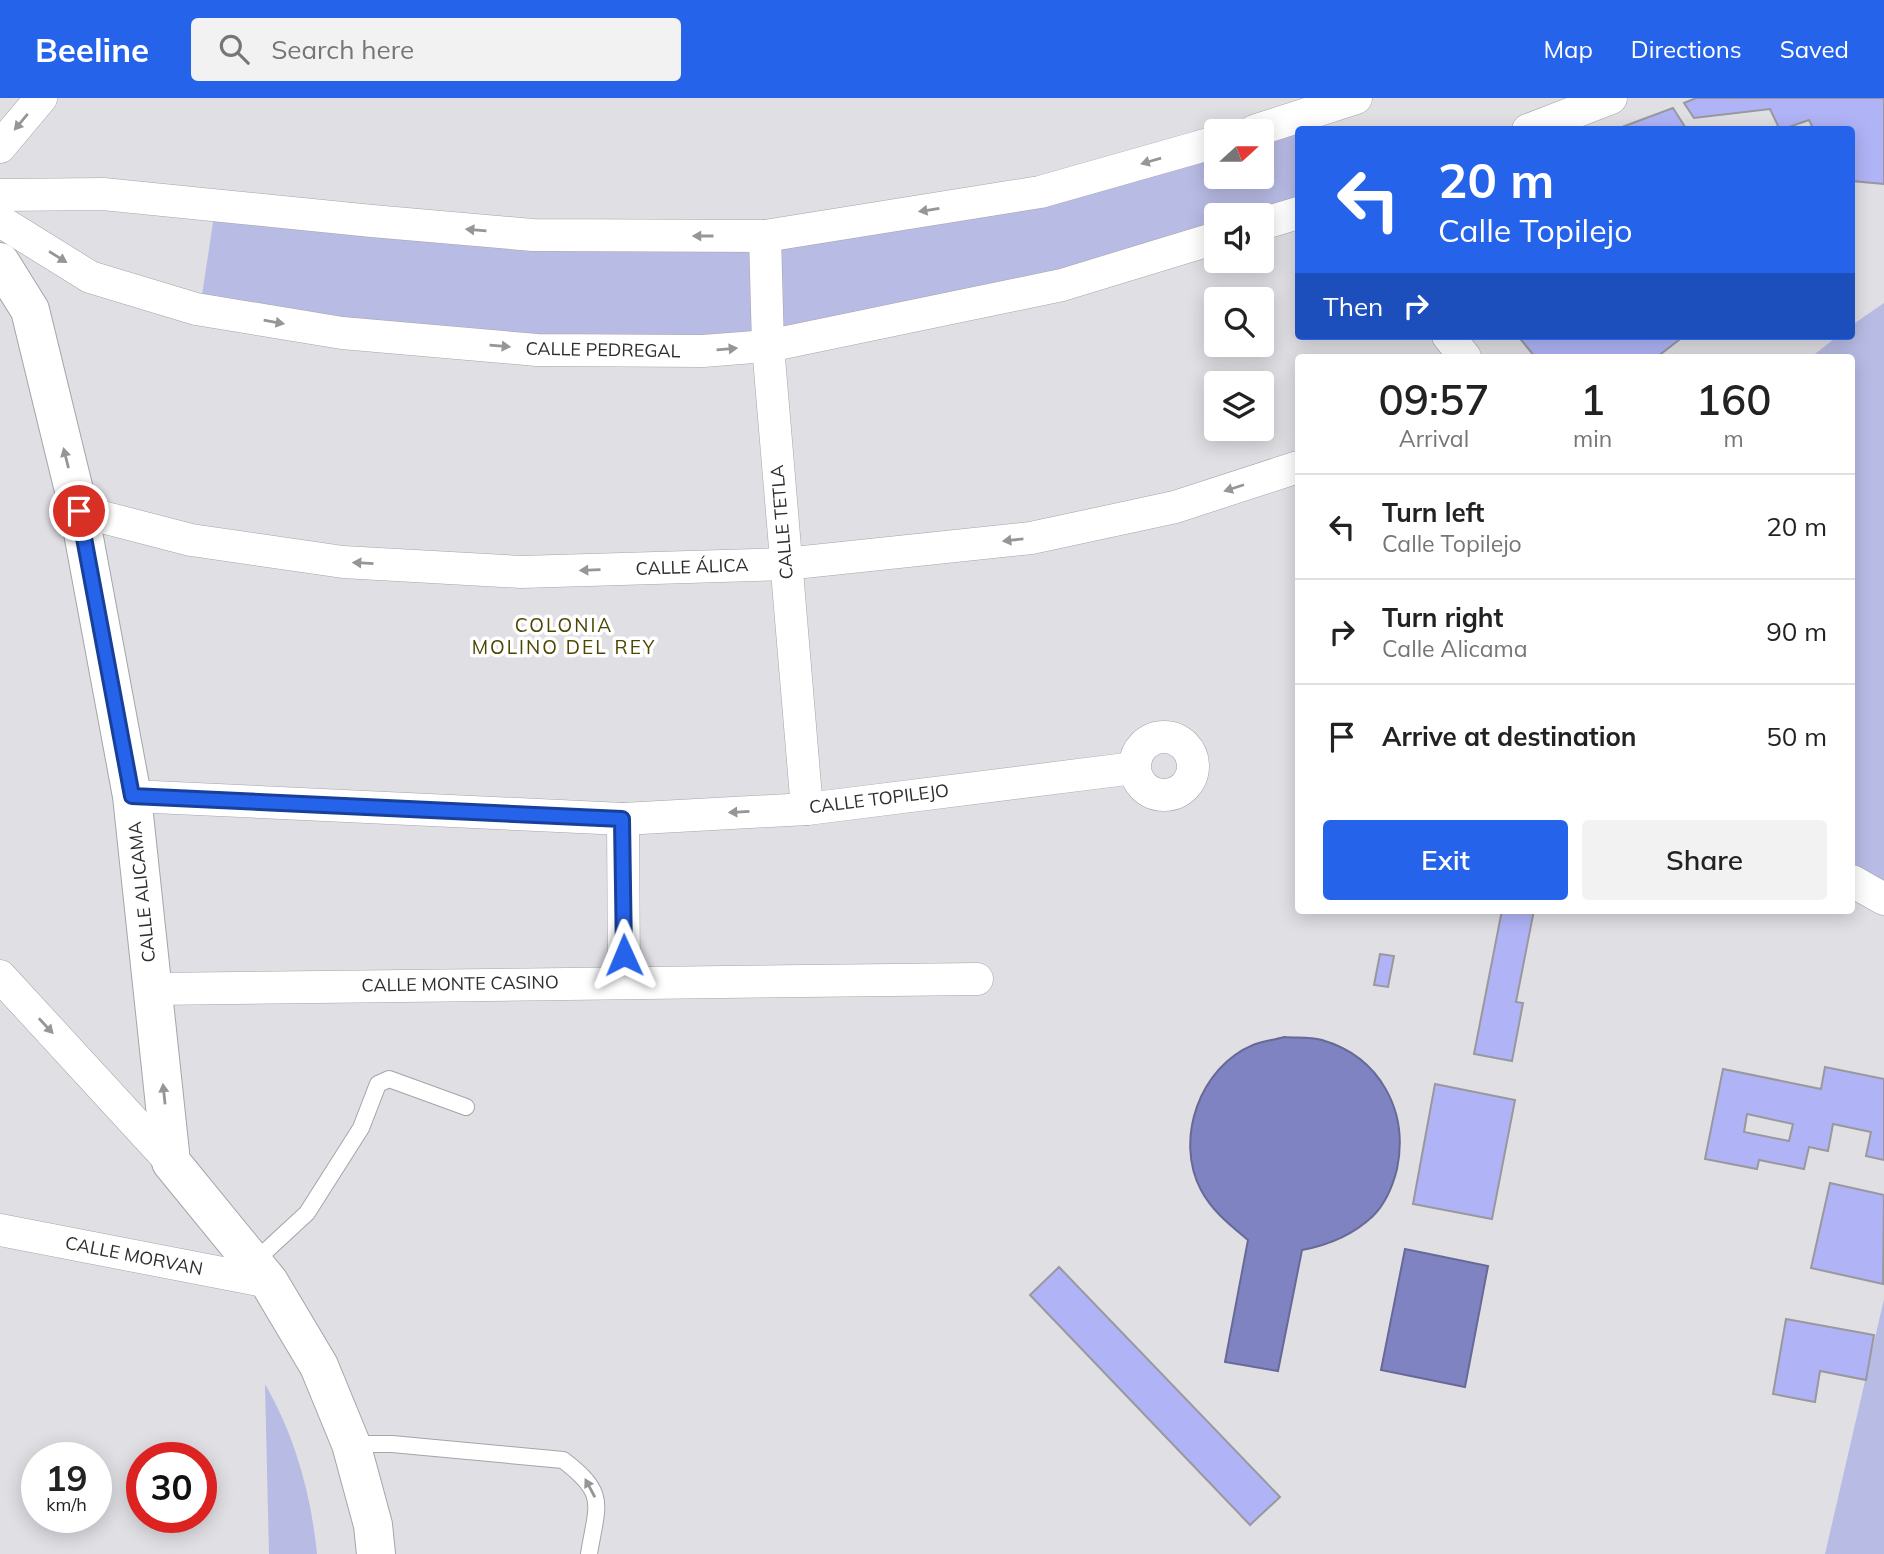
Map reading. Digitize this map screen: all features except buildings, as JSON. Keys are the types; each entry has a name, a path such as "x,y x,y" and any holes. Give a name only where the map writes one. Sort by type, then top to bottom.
{"street":[{"path":"0,147 41,98"},
{"path":"1274,128 1297,125 1356,98"},
{"path":"1538,126 1611,98"},
{"path":"0,195 103,194 533,235 765,236 1040,192 1204,145"},
{"path":"1274,220 1295,214"},
{"name":"CALLE PEDREGAL","path":"0,220 90,277 196,309 342,333 537,349 703,351 768,346 1062,285 1204,242"},
{"name":"CALLE TETLA","path":"765,236 768,346 807,808"},
{"name":"CALLE ALICAMA","path":"0,261 30,310 79,511 132,796 172,1162"},
{"path":"1451,340 1463,354"},
{"name":"CALLE ÁLICA","path":"79,511 191,540 343,562 521,572 785,564 1031,538 1175,507 1295,468"},
{"name":"CALLE TOPILEJO","path":"132,796 622,819 807,808 1134,768"},
{"path":"622,819 624,982"},
{"path":"1855,883 1884,899"},
{"path":"0,976 172,1162 261,1272 319,1366 351,1444 373,1525 376,1554"},
{"name":"CALLE MONTE CASINO","path":"153,989 977,979"},
{"name":"CALLE MORVAN","path":"0,1230 261,1272"}],"lane":[{"path":"261,1272 307,1213 361,1128 378,1084 389,1079 466,1107"},
{"path":"351,1444 392,1444 563,1460 583,1475 593,1488 597,1503 589,1554"}],"shaded area":[{"path":"1292,124 1295,130 1295,210 1274,213 1274,203 1204,203 1204,236 802,330 541,344 201,302 215,209 794,237 1204,149 1204,189 1274,189 1274,129"},
{"path":"1884,303 1884,881 1855,866 1855,354 1815,354 1833,340 1855,340 1855,323"},
{"path":"1284,1037 1322,1040 1360,1059 1386,1089 1394,1107 1400,1148 1391,1188 1373,1216 1340,1238 1302,1250 1278,1371 1225,1362 1248,1240 1205,1198 1193,1170 1190,1149 1197,1107 1206,1087 1219,1070 1234,1055 1253,1045"},
{"path":"1405,1249 1488,1266 1465,1387 1381,1370"},
{"path":"1884,1299 1884,1554 1825,1554"},
{"path":"265,1384 285,1424 300,1466 311,1509 317,1554 269,1554"}],"district":[{"name":"COLONIA MOLINO DEL REY","path":"564,636"}],"route":[{"path":"79,511 132,796 622,819 624,955"}]}
